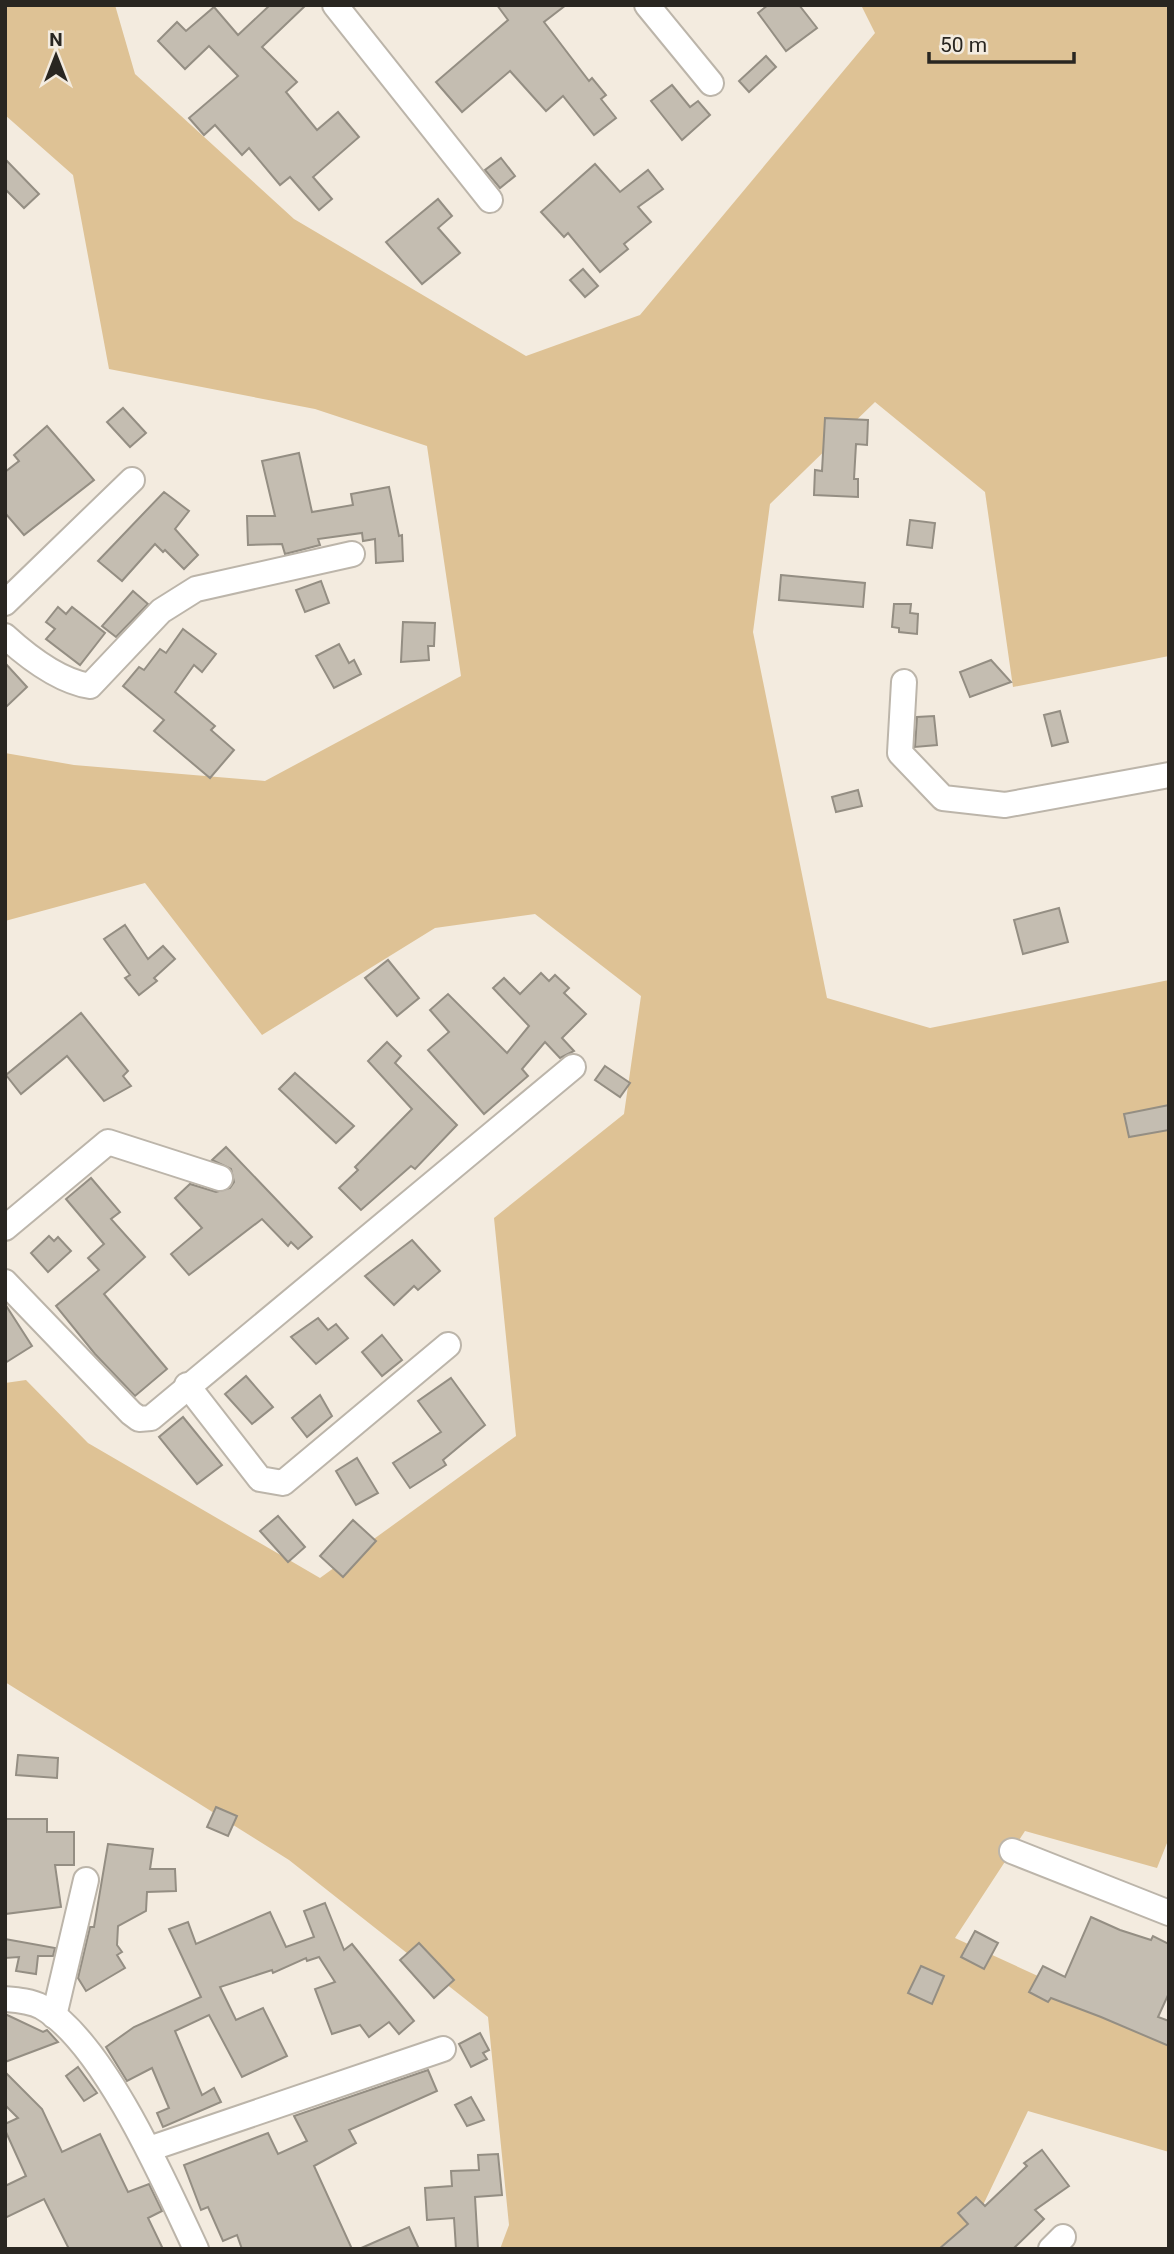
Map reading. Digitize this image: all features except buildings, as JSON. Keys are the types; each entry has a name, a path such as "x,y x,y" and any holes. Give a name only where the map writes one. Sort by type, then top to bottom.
{"street":[{"path":"335,5 490,200"},
{"path":"647,5 712,83"},
{"path":"5,603 132,480"},
{"path":"5,636 25,654 77,684 90,686 161,611 196,589 352,554"},
{"path":"904,682 900,754 943,798 1005,805 1169,775"},
{"path":"5,1282 139,1419 151,1418 187,1385 573,1067"},
{"path":"5,1228 108,1142 220,1178"},
{"path":"187,1385 260,1479 284,1483 448,1345"},
{"path":"1012,1851 1169,1913"},
{"path":"54,2016 86,1880"},
{"path":"5,1999 39,2005 85,2047 149,2149 196,2249"},
{"path":"149,2149 443,2049"}],"shaded area":[{"path":"5,5 115,5 135,74 294,219 526,356 640,315 875,33 861,5 1169,5 1169,656 1013,687 985,492 875,402 770,504 753,632 827,998 930,1028 1169,980 1169,1838 1157,1868 1025,1831 955,1938 1169,2036 1169,2152 1028,2111 962,2249 500,2249 509,2225 488,2017 289,1860 5,1682 5,1383 26,1380 88,1443 320,1578 516,1436 494,1218 624,1114 641,996 535,914 435,928 262,1035 145,883 5,921 5,753 74,765 265,781 461,676 427,446 315,409 109,369 73,175 5,115"}]}
